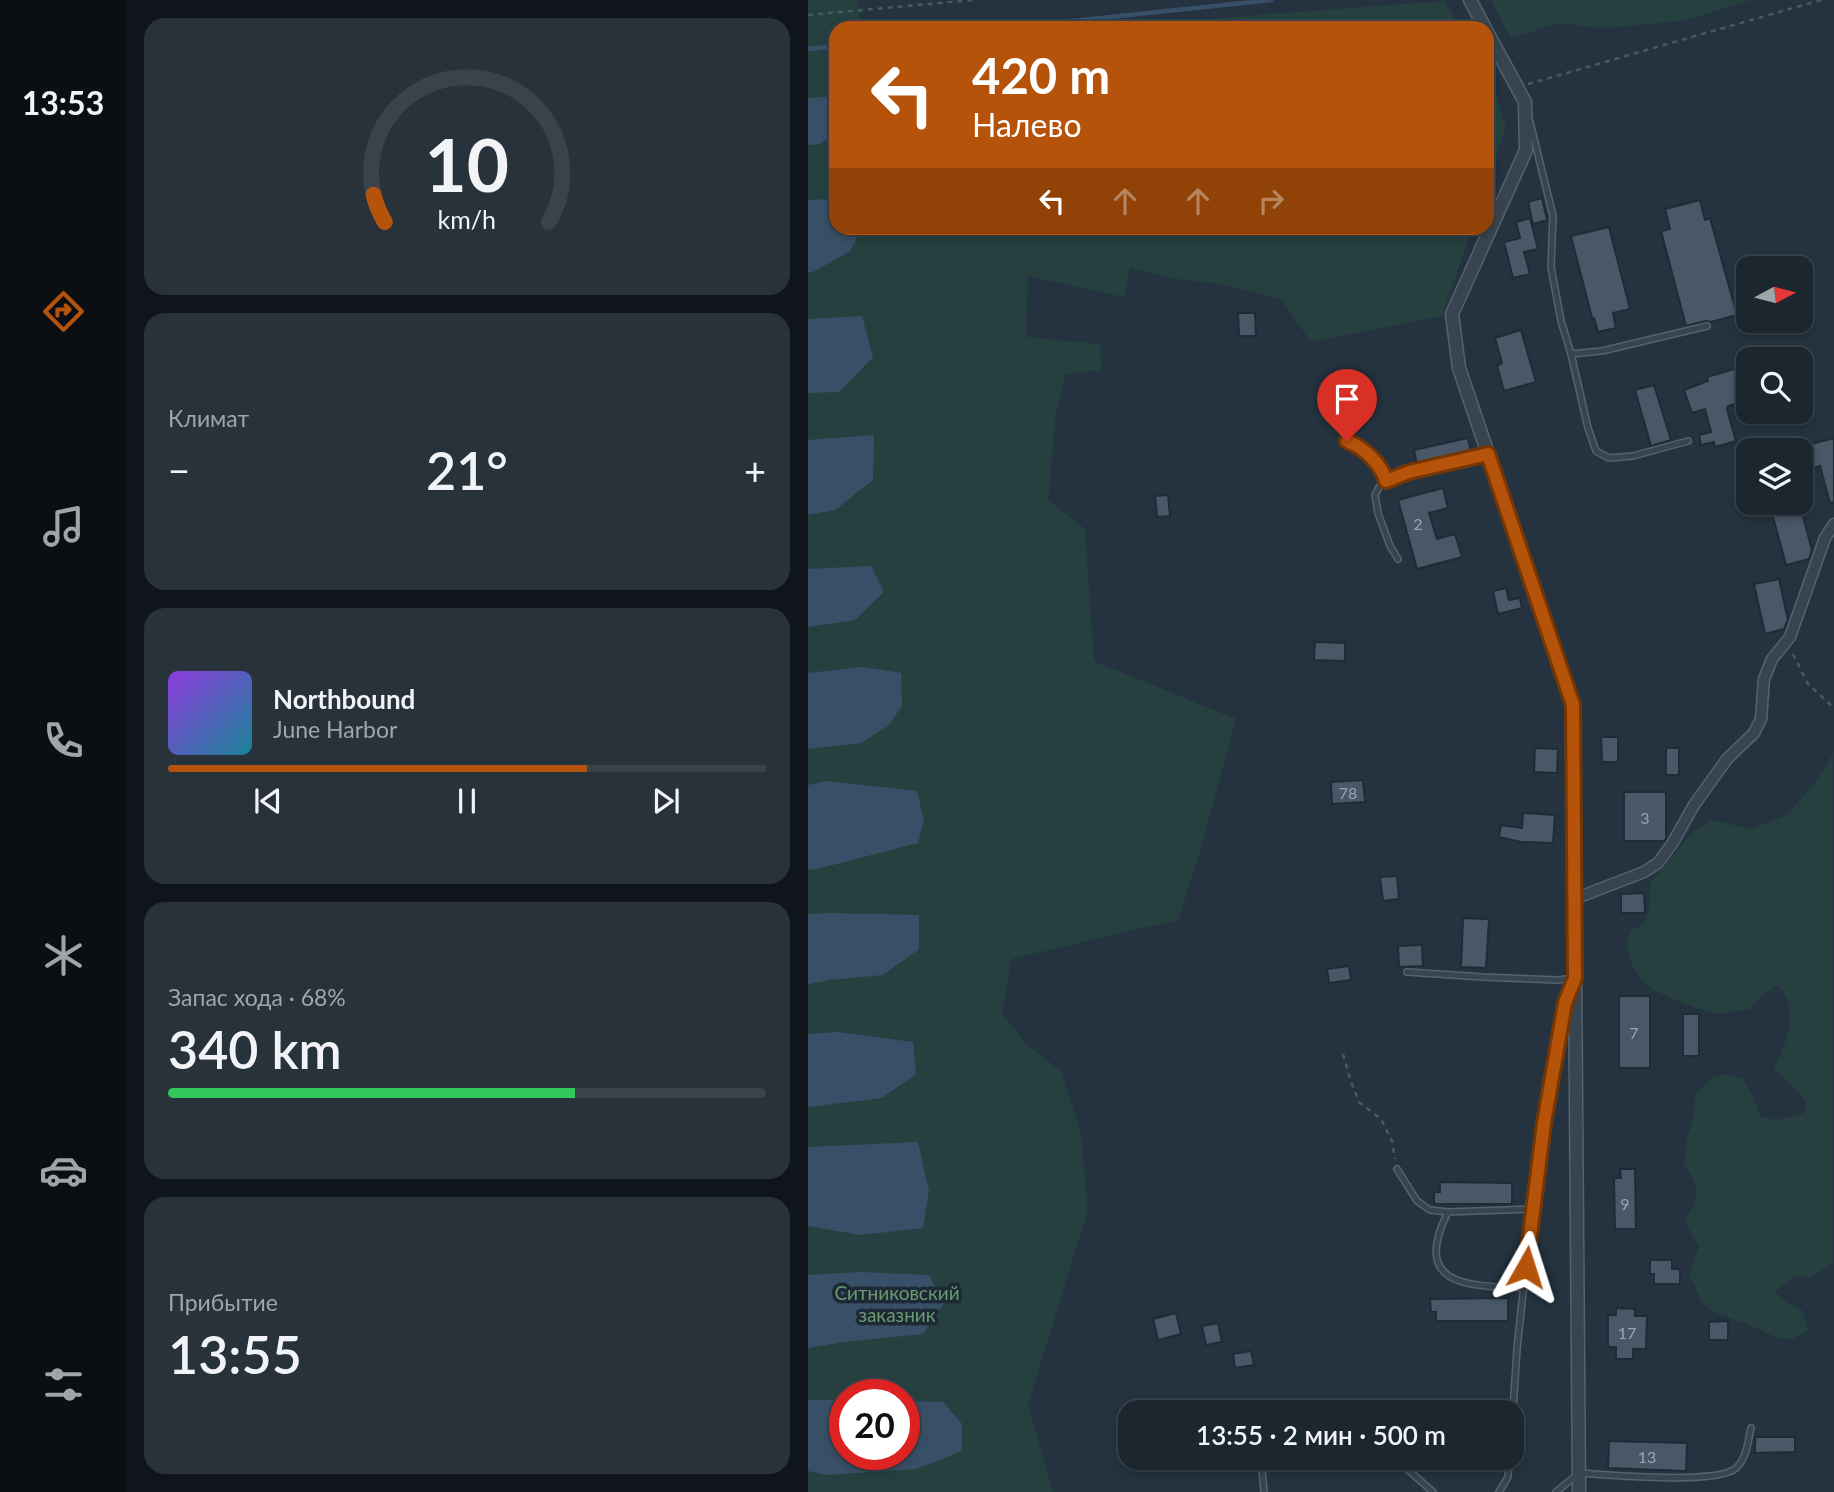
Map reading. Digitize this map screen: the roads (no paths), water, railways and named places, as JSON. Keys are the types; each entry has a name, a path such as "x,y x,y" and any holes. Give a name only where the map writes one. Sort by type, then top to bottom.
{"street":[{"path":"1470,0 1481,21"},
{"path":"1494,45 1525,102 1526,150 1494,221"},
{"path":"1488,235 1452,314 1459,368 1573,705 1579,1492"},
{"path":"1574,899 1644,872 1658,863 1694,804 1727,759 1754,733 1761,719 1764,679 1772,659 1790,637 1825,538 1834,524"}],"lane":[{"path":"1525,102 1553,216 1551,267 1560,321 1572,354 1588,428 1596,451 1609,458 1633,456 1688,442"},
{"path":"1572,354 1602,351 1707,326"},
{"path":"1347,441 1357,445 1377,463 1386,481"},
{"path":"1398,559 1383,530 1375,502 1379,487 1386,481 1409,472 1488,454"},
{"path":"1407,972 1558,980 1575,978 1565,1003 1544,1123 1532,1209 1514,1400"},
{"path":"1397,1169 1417,1201 1430,1210 1448,1212 1532,1209"},
{"path":"1448,1212 1439,1229 1436,1248 1439,1267 1449,1278 1485,1286 1524,1288"},
{"path":"1556,1492 1579,1473 1673,1478 1727,1474 1736,1469 1745,1455 1751,1427"},
{"path":"1262,1470 1264,1492"},
{"path":"1408,1470 1433,1492"},
{"path":"1499,1492 1508,1470"}],"water":[{"path":"829,96 829,137 820,144 808,145 808,98"},
{"path":"829,199 829,235 858,235 850,251 813,272 808,272 808,200"},
{"path":"862,316 873,357 839,392 808,393 808,319"},
{"path":"874,435 873,480 835,510 808,515 808,440"},
{"path":"871,566 884,592 855,620 808,627 808,569"},
{"path":"863,667 901,673 902,706 888,726 861,743 808,749 808,673"},
{"path":"827,781 917,791 924,821 918,843 808,870 808,785"},
{"path":"808,914 919,915 919,949 883,975 808,984"},
{"path":"837,1032 913,1042 916,1074 882,1098 808,1107 808,1034"},
{"path":"918,1142 929,1191 923,1228 861,1235 808,1226 808,1147"},
{"path":"860,1272 929,1275 944,1303 923,1334 808,1348 808,1275"},
{"path":"808,1400 829,1400 829,1470 901,1470 827,1475 808,1471"},
{"path":"920,1401 943,1402 962,1424 962,1451 920,1467"}],"waterway":[{"path":"1073,21 1271,0"},
{"path":"808,49 829,47"}],"park label":[{"name":"Ситниковский заказник","path":"897,1303"}]}
